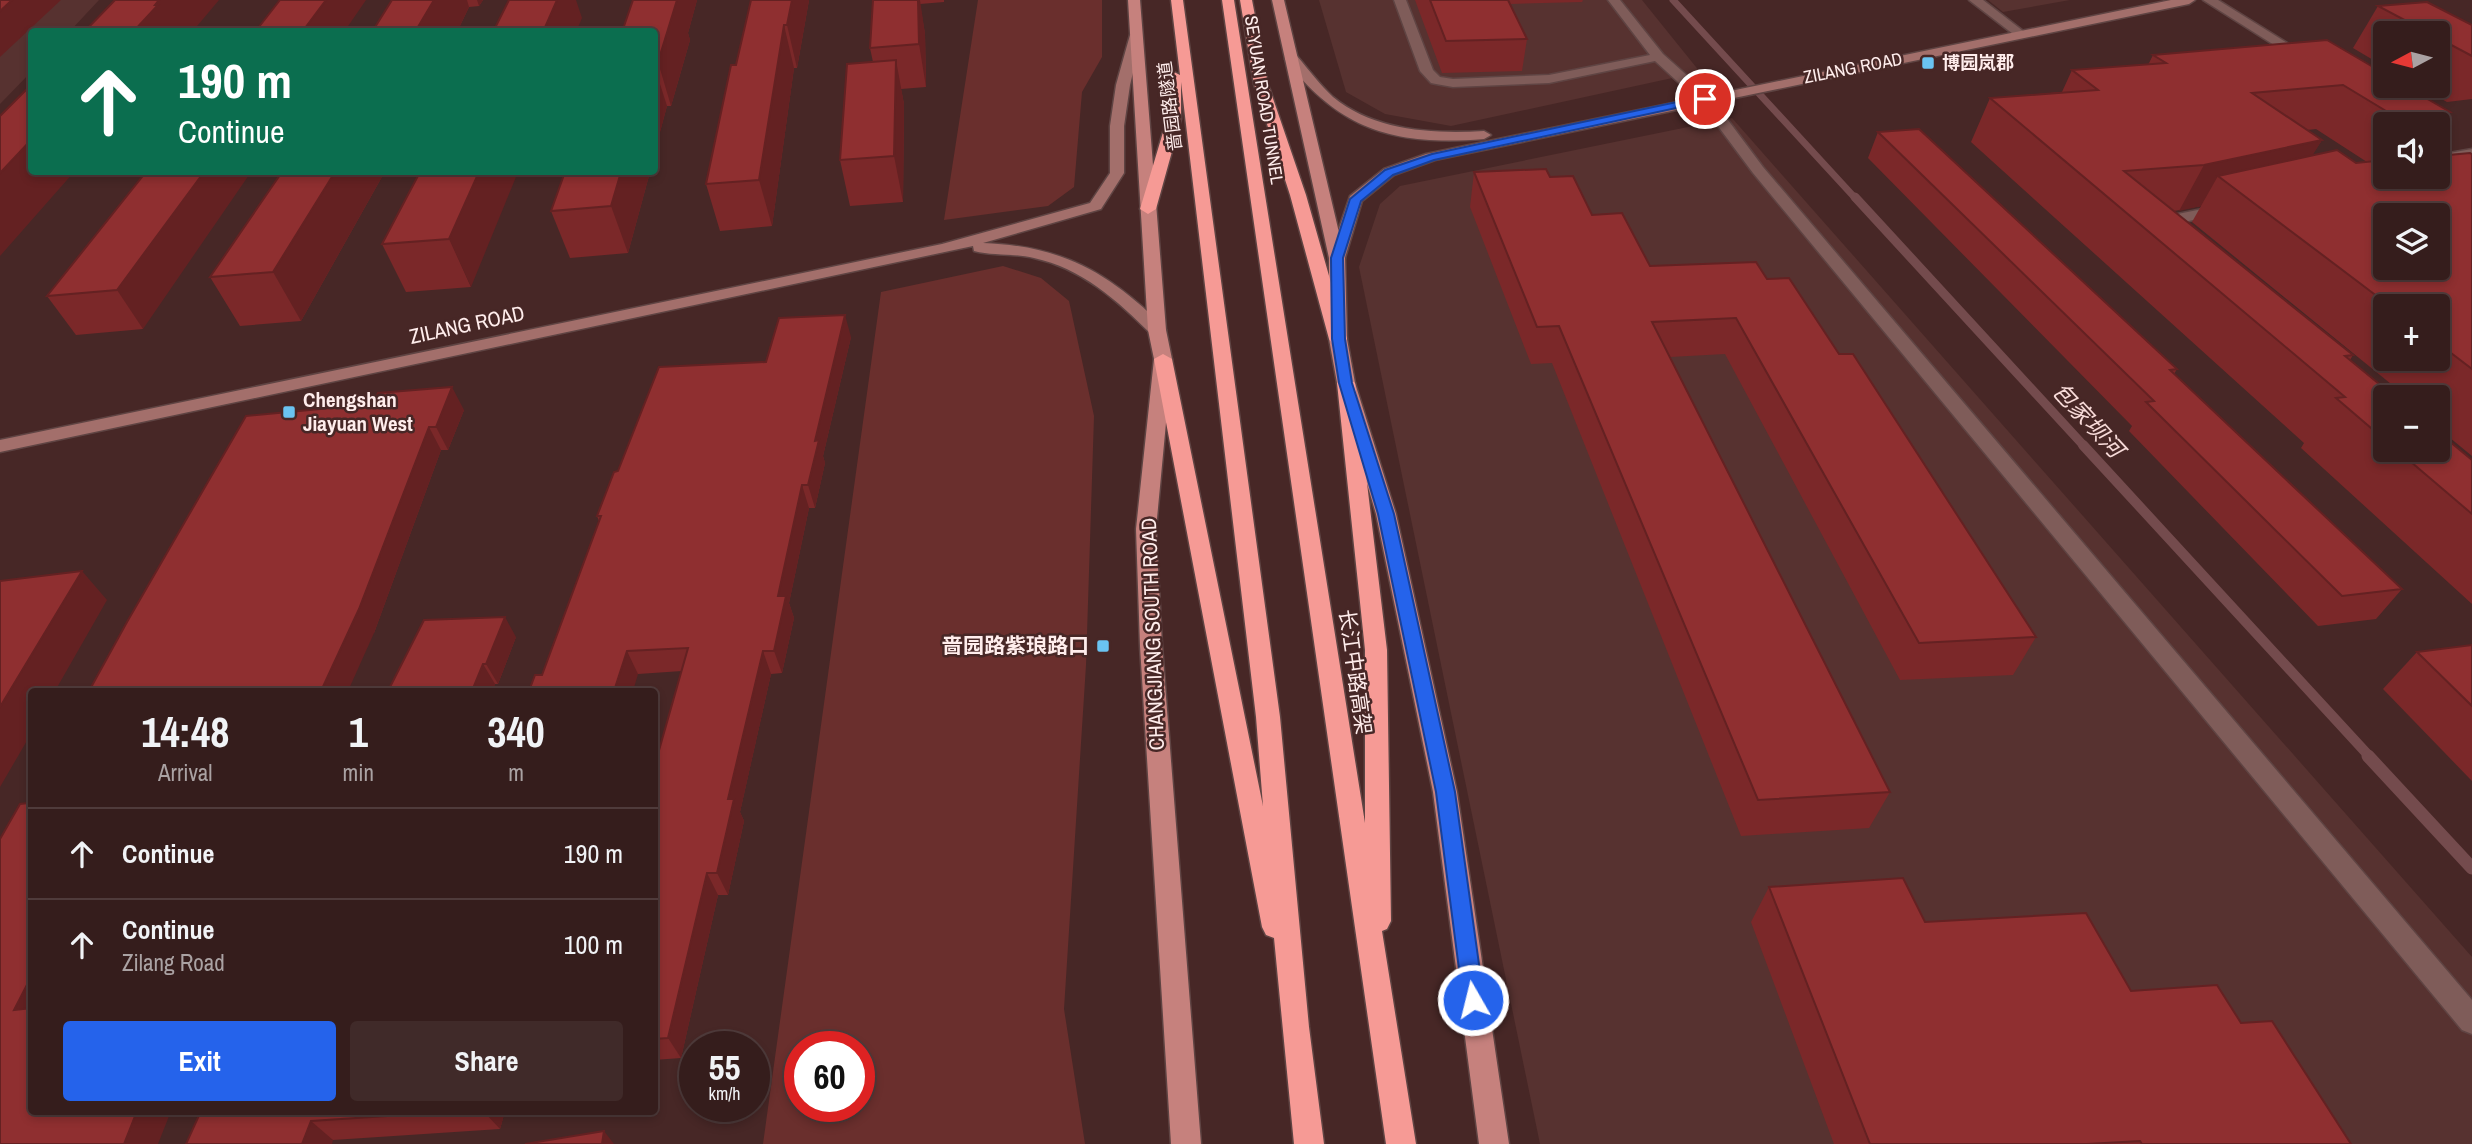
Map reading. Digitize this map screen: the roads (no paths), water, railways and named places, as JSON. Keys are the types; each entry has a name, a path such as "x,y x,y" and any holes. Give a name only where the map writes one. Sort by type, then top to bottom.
{"highway":[{"name":"啬园路隧道","path":"1175,0 1268,717 1295,1027"},
{"path":"1148,209 1174,119 1175,0"},
{"name":"SEYUAN ROAD TUNNEL","path":"1228,0 1261,207"},
{"path":"1246,0 1261,84 1298,195 1338,339"},
{"name":"长江中路高架","path":"1261,207 1401,1144"},
{"path":"1163,359 1295,1027 1309,1144"},
{"path":"1346,383 1376,650 1379,1000"}],"main road":[{"name":"CHANGJIANG SOUTH ROAD","path":"1134,0 1157,330 1163,359 1146,529 1151,646 1186,1144"},
{"path":"1278,0 1337,258 1338,339 1346,383 1386,514 1446,792 1494,1144"}],"street":[{"path":"1400,0 1427,71 1436,80 1453,83 1549,79 1658,57"},
{"path":"1614,0 1658,57 1705,99 1758,170 2472,1021"},
{"path":"1975,0 2021,34"},
{"name":"ZILANG ROAD","path":"1559,129 2189,0"},
{"path":"2209,0 2322,69"},
{"path":"943,249 1096,206 1117,173 1117,126 1123,85 1136,35"},
{"path":"1292,59 1334,105 1363,121 1409,134 1459,138 1559,129"},
{"path":"1337,258 1355,199 1389,172 1432,157 1559,129"},
{"path":"2450,145 2467,153"},
{"path":"2173,246 2162,237 2174,219 2238,207"},
{"path":"943,249 1008,248 1053,256 1092,275 1131,303 1157,330"},
{"name":"ZILANG ROAD","path":"0,446 943,249"}],"waterway":[{"name":"包家坝河","path":"1673,0 1856,199"},
{"name":"包家坝河","path":"1855,197 2085,447"},
{"name":"包家坝河","path":"2083,445 2370,757"},
{"name":"包家坝河","path":"2368,756 2472,868"}],"place":[{"name":"博园岚郡","path":"1928,63"},
{"name":"Chengshan Jiayuan West","path":"289,412"},
{"name":"啬园路紫琅路口","path":"1103,646"}]}
